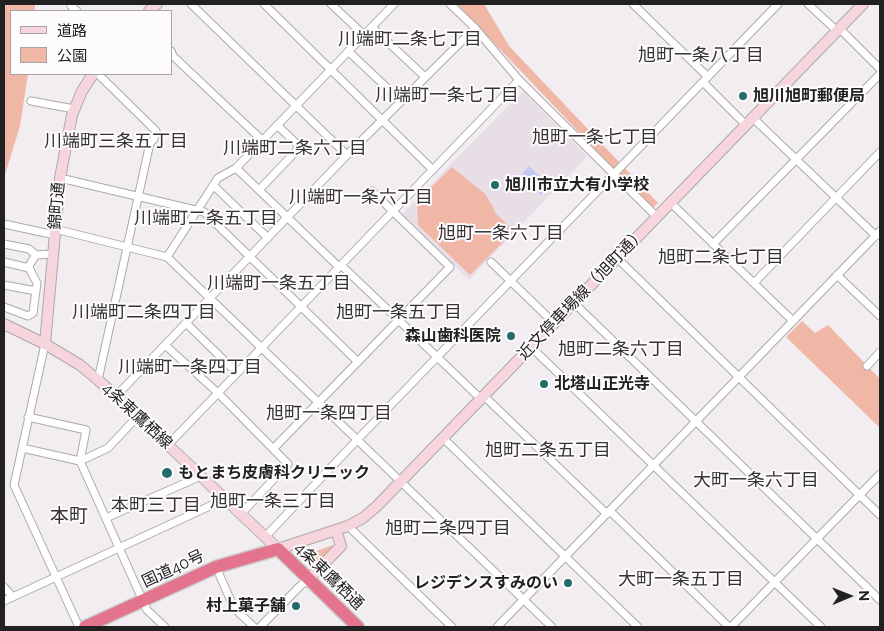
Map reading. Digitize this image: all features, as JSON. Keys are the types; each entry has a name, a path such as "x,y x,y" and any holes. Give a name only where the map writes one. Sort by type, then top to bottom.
{"highway":[{"name":"国道40号","path":"84,627 216,566 278,549"},
{"name":"4条東鷹栖通","path":"278,549 358,627"}],"main road":[{"name":"近文停車場線（旭町通）","path":"278,549 348,526 363,518 377,506 863,4"},
{"name":"錦町通","path":"45,344 60,178 74,109 82,91 92,75"},
{"name":"4条東鷹栖線","path":"4,324 45,344 80,365 138,416 278,549"},
{"path":"309,580 340,546 336,530"}],"street":[{"path":"191,4 347,155"},
{"path":"264,4 433,170"},
{"path":"331,4 364,35"},
{"path":"450,4 476,28 519,80 657,217"},
{"path":"497,627 879,233 836,198 796,159 749,121 705,80 633,4"},
{"path":"265,537 356,440 778,4"},
{"path":"808,4 880,69"},
{"path":"167,257 218,178 236,168 391,5"},
{"path":"372,27 424,77"},
{"path":"116,396 347,155 424,77 476,28"},
{"path":"348,51 400,101"},
{"path":"172,53 262,140"},
{"path":"713,244 880,74"},
{"path":"98,380 150,143 154,139 156,131 99,75"},
{"path":"168,445 519,80"},
{"path":"31,101 74,109"},
{"path":"259,190 300,147 277,125"},
{"path":"754,283 880,152"},
{"path":"236,168 397,320 608,512 730,627 880,474"},
{"path":"60,178 204,212 358,362"},
{"path":"213,185 268,238"},
{"path":"274,448 450,267 372,191"},
{"path":"671,203 793,321"},
{"path":"4,224 128,246 167,257 552,627"},
{"path":"4,244 29,249 36,255"},
{"path":"4,307 28,316 33,313 37,283 29,268 32,259 36,255 53,254"},
{"path":"617,258 880,515"},
{"path":"4,262 29,268"},
{"path":"491,262 554,323"},
{"path":"837,275 880,316"},
{"path":"4,285 36,291"},
{"path":"574,303 880,600"},
{"path":"186,323 237,373"},
{"path":"45,344 14,485 79,627"},
{"path":"165,345 217,392 288,464 241,514"},
{"path":"531,348 821,627"},
{"path":"867,366 880,352"},
{"path":"22,448 80,461 108,448 138,416"},
{"path":"28,417 86,430 80,461 147,610 165,627"},
{"path":"443,438 638,627"},
{"path":"106,518 201,476"},
{"path":"4,601 225,499"},
{"path":"348,526 452,627"},
{"path":"216,566 234,608 254,627"},
{"path":"260,627 300,586 309,580"},
{"path":"4,587 13,596"}],"shaded area":[{"name":"旭川市立大有小学校","path":"523,91 587,156 469,280 402,214"}],"green space":[{"path":"4,4 35,4 35,10 10,10 10,75 28,75 20,126 4,178"},
{"path":"457,4 484,4 509,46 658,203 652,209"},
{"path":"452,167 485,194 496,214 514,231 470,275 418,225 417,201"},
{"path":"802,321 815,333 828,325 880,379 880,428 786,337"},
{"path":"336,544 312,568 305,562 308,554"}],"water":[{"path":"529,166 550,186 541,195 521,175"}],"place":[{"name":"旭川旭町郵便局","path":"743,96"},
{"name":"旭川市立大有小学校","path":"495,185"},
{"name":"森山歯科医院","path":"511,336"},
{"name":"北塔山正光寺","path":"544,384"},
{"name":"もとまち皮膚科クリニック","path":"167,473"},
{"name":"レジデンスすみのい","path":"568,583"},
{"name":"村上菓子舗","path":"296,606"}],"district":[{"name":"川端町二条七丁目","path":"410,40"},
{"name":"旭町一条八丁目","path":"701,56"},
{"name":"川端町一条七丁目","path":"447,96"},
{"name":"旭町一条七丁目","path":"595,138"},
{"name":"川端町三条五丁目","path":"116,142"},
{"name":"川端町二条六丁目","path":"295,149"},
{"name":"川端町一条六丁目","path":"361,198"},
{"name":"川端町二条五丁目","path":"206,219"},
{"name":"旭町一条六丁目","path":"501,234"},
{"name":"旭町二条七丁目","path":"721,258"},
{"name":"川端町一条五丁目","path":"279,284"},
{"name":"川端町二条四丁目","path":"144,313"},
{"name":"旭町一条五丁目","path":"399,313"},
{"name":"旭町二条六丁目","path":"621,350"},
{"name":"川端町一条四丁目","path":"190,368"},
{"name":"旭町一条四丁目","path":"329,414"},
{"name":"旭町二条五丁目","path":"548,451"},
{"name":"大町一条六丁目","path":"756,481"},
{"name":"旭町一条三丁目","path":"273,502"},
{"name":"本町三丁目","path":"156,506"},
{"name":"本町","path":"69,516"},
{"name":"旭町二条四丁目","path":"448,529"},
{"name":"大町一条五丁目","path":"681,580"}]}
